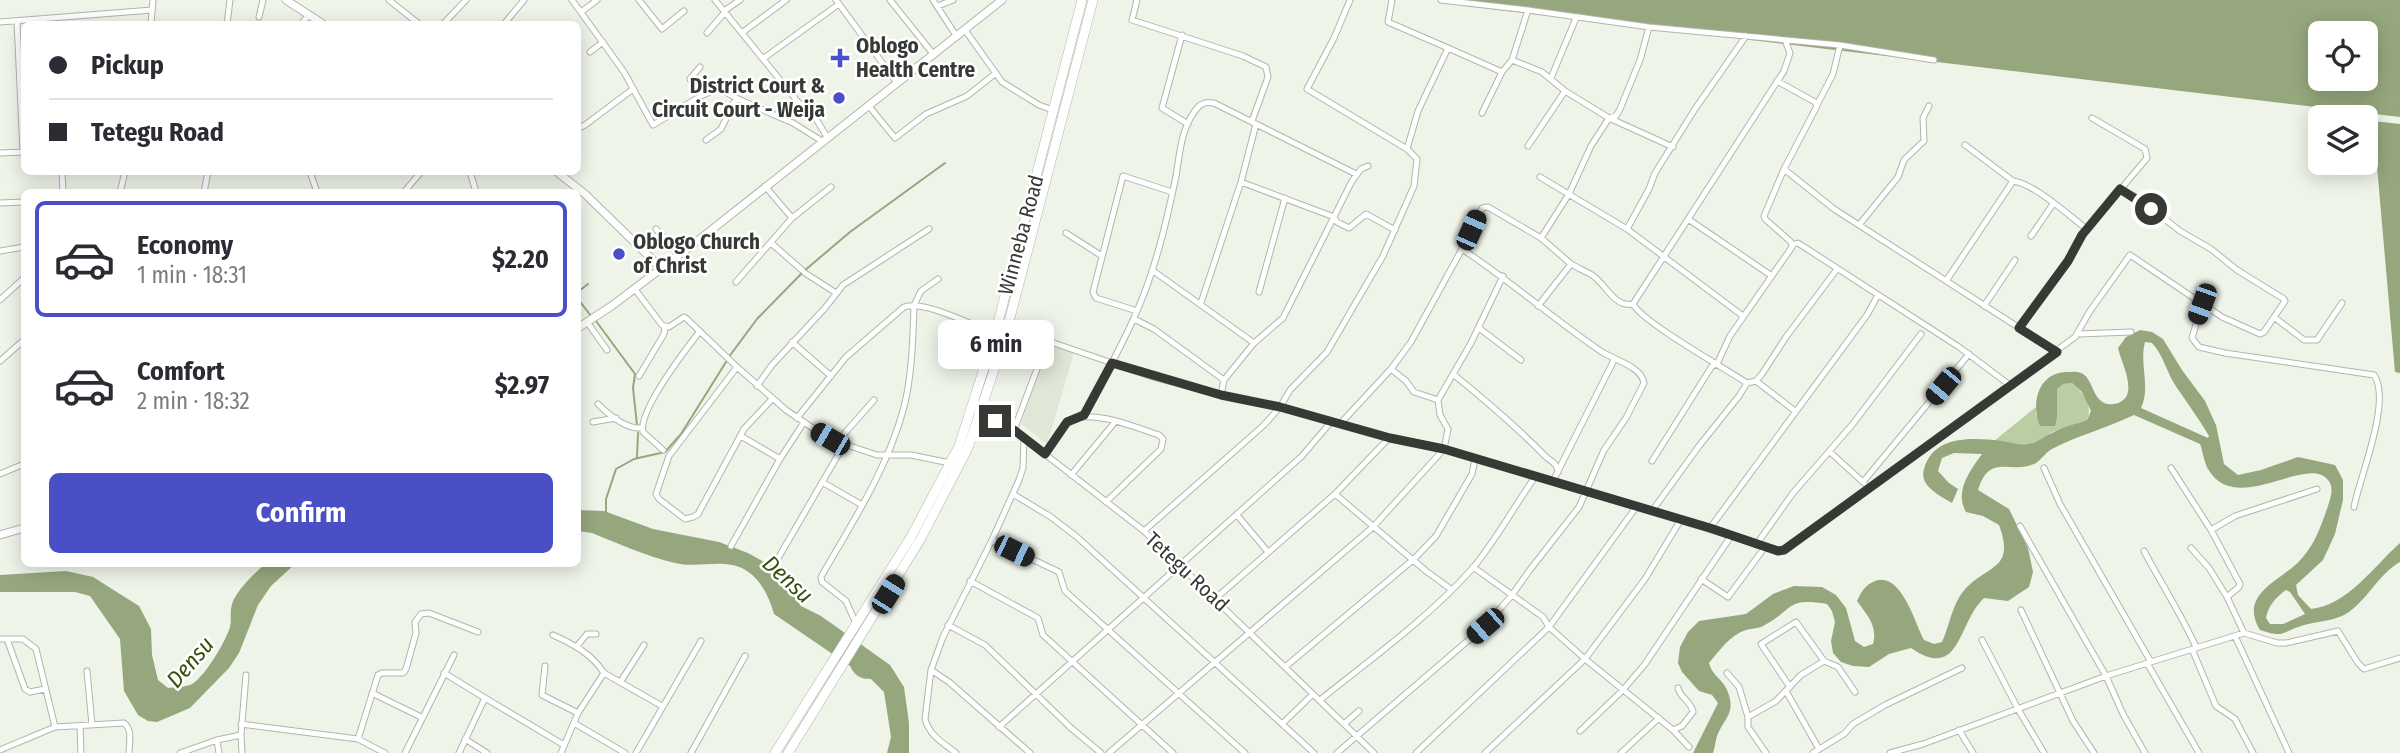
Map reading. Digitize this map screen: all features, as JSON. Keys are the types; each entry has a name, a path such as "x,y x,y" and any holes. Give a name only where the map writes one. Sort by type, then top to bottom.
{"highway":[{"name":"Winneba Road","path":"788,753 920,540 951,484 981,414 1005,337 1082,0"},
{"name":"Winneba Road","path":"775,753 854,624 912,537 950,464 972,408 995,334 1053,110 1063,91 1093,0"}],"street":[{"path":"151,21 153,0"},
{"path":"226,21 230,0"},
{"path":"259,17 263,0"},
{"path":"286,0 318,21"},
{"path":"446,21 466,0"},
{"path":"506,21 524,0"},
{"path":"572,0 603,41 653,125 719,88 825,139"},
{"path":"581,12 597,0"},
{"path":"639,0 662,29 684,11"},
{"path":"715,0 792,94 813,114 825,139"},
{"path":"707,33 725,12 740,0"},
{"path":"743,32 786,0"},
{"path":"890,0 934,55"},
{"path":"933,0 957,37"},
{"path":"938,6 953,0"},
{"path":"581,325 661,268 1002,0"},
{"path":"1137,0 1132,20 1251,59 1266,67 1268,77 1254,123 1241,182 1201,303"},
{"path":"1144,531 1232,455 1280,407 1287,393 1327,352 1381,261 1414,186 1418,166 1416,159 1407,149 1307,89 1334,38 1350,0"},
{"path":"1392,0 1388,22 1502,72"},
{"path":"1441,0 1649,27 1840,46 1934,60"},
{"path":"393,1 416,21"},
{"path":"764,58 838,2 897,83"},
{"path":"0,22 152,10"},
{"path":"1482,113 1502,72 1512,60 1528,10"},
{"path":"304,21 309,15"},
{"path":"68,17 69,21"},
{"path":"1551,78 1576,18"},
{"path":"18,20 21,86"},
{"path":"1541,238 1569,194 1591,146 1609,118 1615,116 1620,109 1640,60 1649,27"},
{"path":"965,30 1005,84 1039,105 1053,110"},
{"path":"1182,35 1162,108 1188,124"},
{"path":"1627,229 1655,173 1746,36"},
{"path":"1340,424 1391,369 1420,327 1480,210 1485,206 1541,238 1571,264 1592,275 1618,301 1627,305 1633,304 1789,62 1790,53 1785,40"},
{"path":"590,52 603,41"},
{"path":"1792,245 1763,215 1833,74 1840,46"},
{"path":"1407,149 1418,111 1448,48"},
{"path":"1512,60 1551,78 1565,91 1609,118 1673,147"},
{"path":"700,67 690,79 701,96"},
{"path":"868,105 895,138 926,114 967,96 996,73"},
{"path":"1777,81 1816,105"},
{"path":"581,127 633,89"},
{"path":"1528,146 1565,91"},
{"path":"705,139 721,129 736,98"},
{"path":"1084,415 1137,311 1152,270 1172,192 1180,147 1188,124 1199,107 1207,102 1214,103 1356,174"},
{"path":"1859,225 1898,177 1904,160 1924,141 1923,118 1929,106"},
{"path":"2019,328 2068,261 2087,229 2147,158 2147,151 2092,118"},
{"path":"1965,145 2013,181 2021,183 2087,229"},
{"path":"0,153 21,152"},
{"path":"1221,395 1224,380 1254,343 1283,318 1356,174 1368,166"},
{"path":"1784,169 1834,209 2057,352"},
{"path":"407,189 418,175"},
{"path":"559,175 574,189"},
{"path":"1137,311 1094,295 1092,287 1124,176 1172,192"},
{"path":"1540,177 1627,229 1743,316"},
{"path":"1946,281 2013,181"},
{"path":"1241,182 1334,217 1337,222 1349,228 1366,215 1395,230"},
{"path":"765,185 792,218"},
{"path":"736,282 792,218 831,187"},
{"path":"1014,430 1037,369 1042,341 1045,340 1221,395 1280,407 1330,423 1444,449 1710,528 1756,545 1784,550 2079,334 2090,311 2130,256 2233,322 2260,334 2264,332 2284,299 2180,231 2138,198 2120,189"},
{"path":"581,195 661,268"},
{"path":"1259,292 1285,198"},
{"path":"0,203 21,202"},
{"path":"2031,236 2053,204"},
{"path":"1688,219 1772,276"},
{"path":"656,229 678,253"},
{"path":"757,386 835,293 859,274 929,229"},
{"path":"1066,233 1102,256"},
{"path":"771,243 835,293"},
{"path":"1792,245 1798,243 1837,268 1969,354 2011,386"},
{"path":"1652,461 1712,366 1717,364 1743,316 1792,245"},
{"path":"0,251 21,248"},
{"path":"1337,753 1485,626 1512,596 1578,507 1602,454 1626,418 1644,383 1638,371 1615,360 1538,306 1503,276 1462,249"},
{"path":"1984,306 2015,260"},
{"path":"1538,306 1571,264"},
{"path":"1633,304 1639,312 1747,383 1756,381 1837,268"},
{"path":"1152,270 1254,343"},
{"path":"1109,753 1373,527 1444,449 1448,429 1440,415 1438,400 1479,328 1503,276"},
{"path":"854,624 846,601 822,582 821,577 862,505 886,455 904,404 914,305 917,296 938,279"},
{"path":"0,300 21,281"},
{"path":"634,288 665,327 664,334 639,376"},
{"path":"1710,528 1867,314 1878,295"},
{"path":"2274,317 2304,340 2311,342 2317,340 2342,303"},
{"path":"2202,304 2192,338 2199,347 2248,357 2374,375 2381,393 2380,401 2373,440 2354,507"},
{"path":"797,418 846,356 904,307 914,305 941,313 995,334"},
{"path":"665,327 684,317 772,399 837,442 865,451 886,455 911,455 950,464"},
{"path":"1134,319 1154,329 1224,380"},
{"path":"587,321 607,351"},
{"path":"1479,328 1521,360"},
{"path":"641,428 656,393 700,331"},
{"path":"2079,334 2131,332"},
{"path":"1756,545 1793,493 1830,452 1921,334"},
{"path":"792,342 831,376"},
{"path":"0,361 21,343"},
{"path":"1863,482 1969,354"},
{"path":"1553,481 1615,360"},
{"path":"737,367 669,456 656,494 659,499 685,519 693,517 702,507 749,423 772,399"},
{"path":"1391,369 1406,381 1414,392 1438,400"},
{"path":"1453,374 1519,429 1555,463 1558,471"},
{"path":"1756,381 1795,411"},
{"path":"1652,511 1699,446 1740,396 1747,383"},
{"path":"837,442 874,400"},
{"path":"598,404 630,428 641,428 663,450"},
{"name":"Tetegu Road","path":"981,414 1014,430 1144,531 1374,753"},
{"path":"1045,454 1067,422 1084,415 1159,435 1163,439 1161,449 1106,502"},
{"path":"593,422 616,418"},
{"path":"731,546 804,422"},
{"path":"1070,475 1115,422"},
{"path":"999,727 1302,456 1330,423"},
{"path":"741,436 780,459"},
{"path":"1216,598 1335,494 1390,438"},
{"path":"956,753 927,727 925,719 932,670 948,625 1013,494 1023,468 1024,439"},
{"path":"773,567 845,443"},
{"path":"1830,452 1868,488"},
{"path":"1285,667 1414,559 1436,536 1472,474 1475,459"},
{"path":"0,474 21,465"},
{"path":"2044,468 2060,504 2199,753"},
{"path":"2171,468 2211,530 2240,584 2227,597"},
{"path":"1320,700 1452,590 1473,567 1535,477"},
{"path":"822,482 862,505"},
{"path":"2211,530 2235,516 2317,489"},
{"path":"1013,494 1051,517 1077,537 1314,753"},
{"path":"1335,494 1452,590"},
{"path":"1416,753 1549,627 1637,506"},
{"path":"1237,515 1268,552"},
{"path":"1485,753 1585,659 1645,579 1680,521"},
{"path":"2020,526 2106,677 2145,753"},
{"path":"0,535 21,529"},
{"path":"1580,732 1623,690 1653,653 1731,536"},
{"path":"992,540 1059,572 1065,591 1245,753"},
{"path":"1701,579 1728,597 1765,547"},
{"path":"2191,548 2209,568 2244,633"},
{"path":"2144,551 2181,615 2216,706 2235,719 2253,753"},
{"path":"1473,567 1543,617 1549,627 1659,718 1689,747"},
{"path":"970,582 1038,618 1043,635 1173,753"},
{"path":"2021,610 2073,721 2094,753"},
{"path":"358,739 378,676 382,673 403,673 406,669 416,634 415,622 421,614 429,613 478,632"},
{"path":"1855,692 1839,667 1824,661 1796,622 1761,644 1788,689 1816,751 1885,705 1962,668"},
{"path":"948,625 985,645 1071,728 1101,753"},
{"path":"1890,753 1914,747 2149,662 2244,633 2286,643 2338,631 2364,669 2400,657"},
{"path":"577,646 586,634 596,634"},
{"path":"553,635 577,646 598,664 604,673 662,706"},
{"path":"2235,636 2289,753"},
{"path":"45,689 30,692 25,689 3,639 23,639 33,645 45,689 55,727"},
{"path":"1982,640 2044,753"},
{"path":"636,753 701,641"},
{"path":"621,681 644,645"},
{"path":"405,753 454,655"},
{"path":"691,753 745,656"},
{"path":"1748,717 1776,701 1801,675 1824,661"},
{"path":"545,666 542,695 578,713"},
{"path":"932,670 1030,753"},
{"path":"87,671 92,725"},
{"path":"444,673 564,745"},
{"path":"561,753 578,713 604,673"},
{"path":"1727,673 1739,687 1748,717 1748,727 1766,753"},
{"path":"242,753 241,724 246,675"},
{"path":"1673,730 1682,726 1693,712 1692,706 1681,696 1678,688"},
{"path":"372,693 421,718"},
{"path":"1283,723 1313,694"},
{"path":"459,753 485,698"},
{"path":"1344,724 1359,711"},
{"path":"1621,753 1659,718"},
{"path":"0,750 55,727 124,723 130,732 129,753"},
{"path":"574,723 625,753"},
{"path":"241,724 358,739 373,750 385,753"},
{"path":"80,726 81,753"},
{"path":"1958,730 1973,753"},
{"path":"180,753 241,735"},
{"path":"465,739 487,753"},
{"path":"217,740 219,753"},
{"path":"1914,747 1918,753"}],"shaded area":[{"path":"1466,0 2400,0 2400,117 2378,114 2378,105 2308,106 1465,6"},
{"path":"2378,122 2400,124 2400,373 2395,372 2378,175"},
{"path":"2140,330 2152,332 2163,339 2205,401 2216,425 2224,464 2238,475 2298,457 2335,465 2343,480 2343,500 2335,534 2323,560 2296,585 2298,595 2311,609 2324,606 2349,592 2400,543 2400,562 2344,615 2306,624 2282,634 2260,630 2254,606 2266,588 2295,565 2311,546 2330,500 2330,483 2321,475 2307,474 2237,488 2221,483 2208,469 2200,444 2134,415 2052,449 2036,463 1995,468 1983,478 1978,490 2009,509 2028,548 2033,572 2029,587 2008,601 1984,598 1949,654 1940,658 1927,657 1911,648 1889,654 1869,667 1853,666 1841,662 1833,653 1831,641 1835,622 1827,604 1796,604 1763,626 1735,635 1709,663 1727,690 1730,710 1717,736 1713,753 1693,753 1718,703 1712,695 1699,691 1682,672 1678,663 1680,647 1688,632 1699,621 1746,614 1773,594 1794,586 1822,587 1836,595 1846,608 1855,641 1864,647 1873,644 1874,632 1871,621 1857,601 1869,585 1884,580 1900,591 1906,600 1924,640 1934,644 1942,642 1961,594 1997,564 2004,550 1999,525 1983,516 1966,512 1963,504 1965,482 1982,454 1954,453 1942,458 1938,471 1958,489 1952,503 1931,489 1924,480 1924,469 1929,458 1936,449 1956,441 1979,439 2028,444 2087,420 2091,411 2082,392 2072,383 2063,384 2057,389 2055,426 2040,426 2036,409 2039,392 2042,384 2056,374 2081,373 2103,402 2112,404 2122,401 2127,395 2128,380 2118,348 2126,337","holes":["2145,342 2152,343 2156,348 2208,438 2141,408 2145,392","2286,590 2305,614 2283,624 2270,624 2266,618 2269,610"]},
{"path":"1046,343 1074,353 1047,444 1021,424"},
{"path":"2072,383 2086,400 2089,409 2087,420 2052,432 2037,443 2021,445 1994,441 2036,407 2036,416 2056,401 2057,389 2062,384"},
{"path":"581,510 604,511 653,529 719,542 748,553 773,567 801,606 821,616 890,665 904,687 909,723 909,753 887,753 891,737 884,692 871,679 858,676 850,666 774,614 763,587 751,574 734,565 675,563 581,531"},
{"path":"262,567 292,567 271,586 258,605 239,653 229,668 190,708 157,722 148,721 138,715 124,691 120,639 90,596 75,592 0,592 0,575 66,571 93,577 139,606 151,629 152,655 158,680 168,688 190,685 207,668 228,633 233,601"}],"waterway":[{"path":"606,514 606,499 616,469 634,459 665,452 681,434 731,354 757,319 804,271 850,232 945,163"},
{"path":"581,289 588,284"},
{"path":"581,303 591,316"},
{"path":"596,321 635,374 633,388 637,425"},
{"path":"637,457 638,433"}],"place":[{"name":"Oblogo Health Centre","path":"840,58"},
{"name":"District Court & Circuit Court - Weija","path":"839,98"},
{"name":"Oblogo Church of Christ","path":"619,254"}],"route":[{"path":"995,421 1014,430 1045,454 1067,422 1084,415 1112,363 1221,395 1280,407 1330,423 1444,449 1710,528 1778,551 1784,550 2057,352 2019,328 2068,261 2082,235 2120,189 2138,198 2151,209"}],"water label":[{"name":"Densu","path":"788,579"},
{"name":"Densu","path":"190,662"}]}
